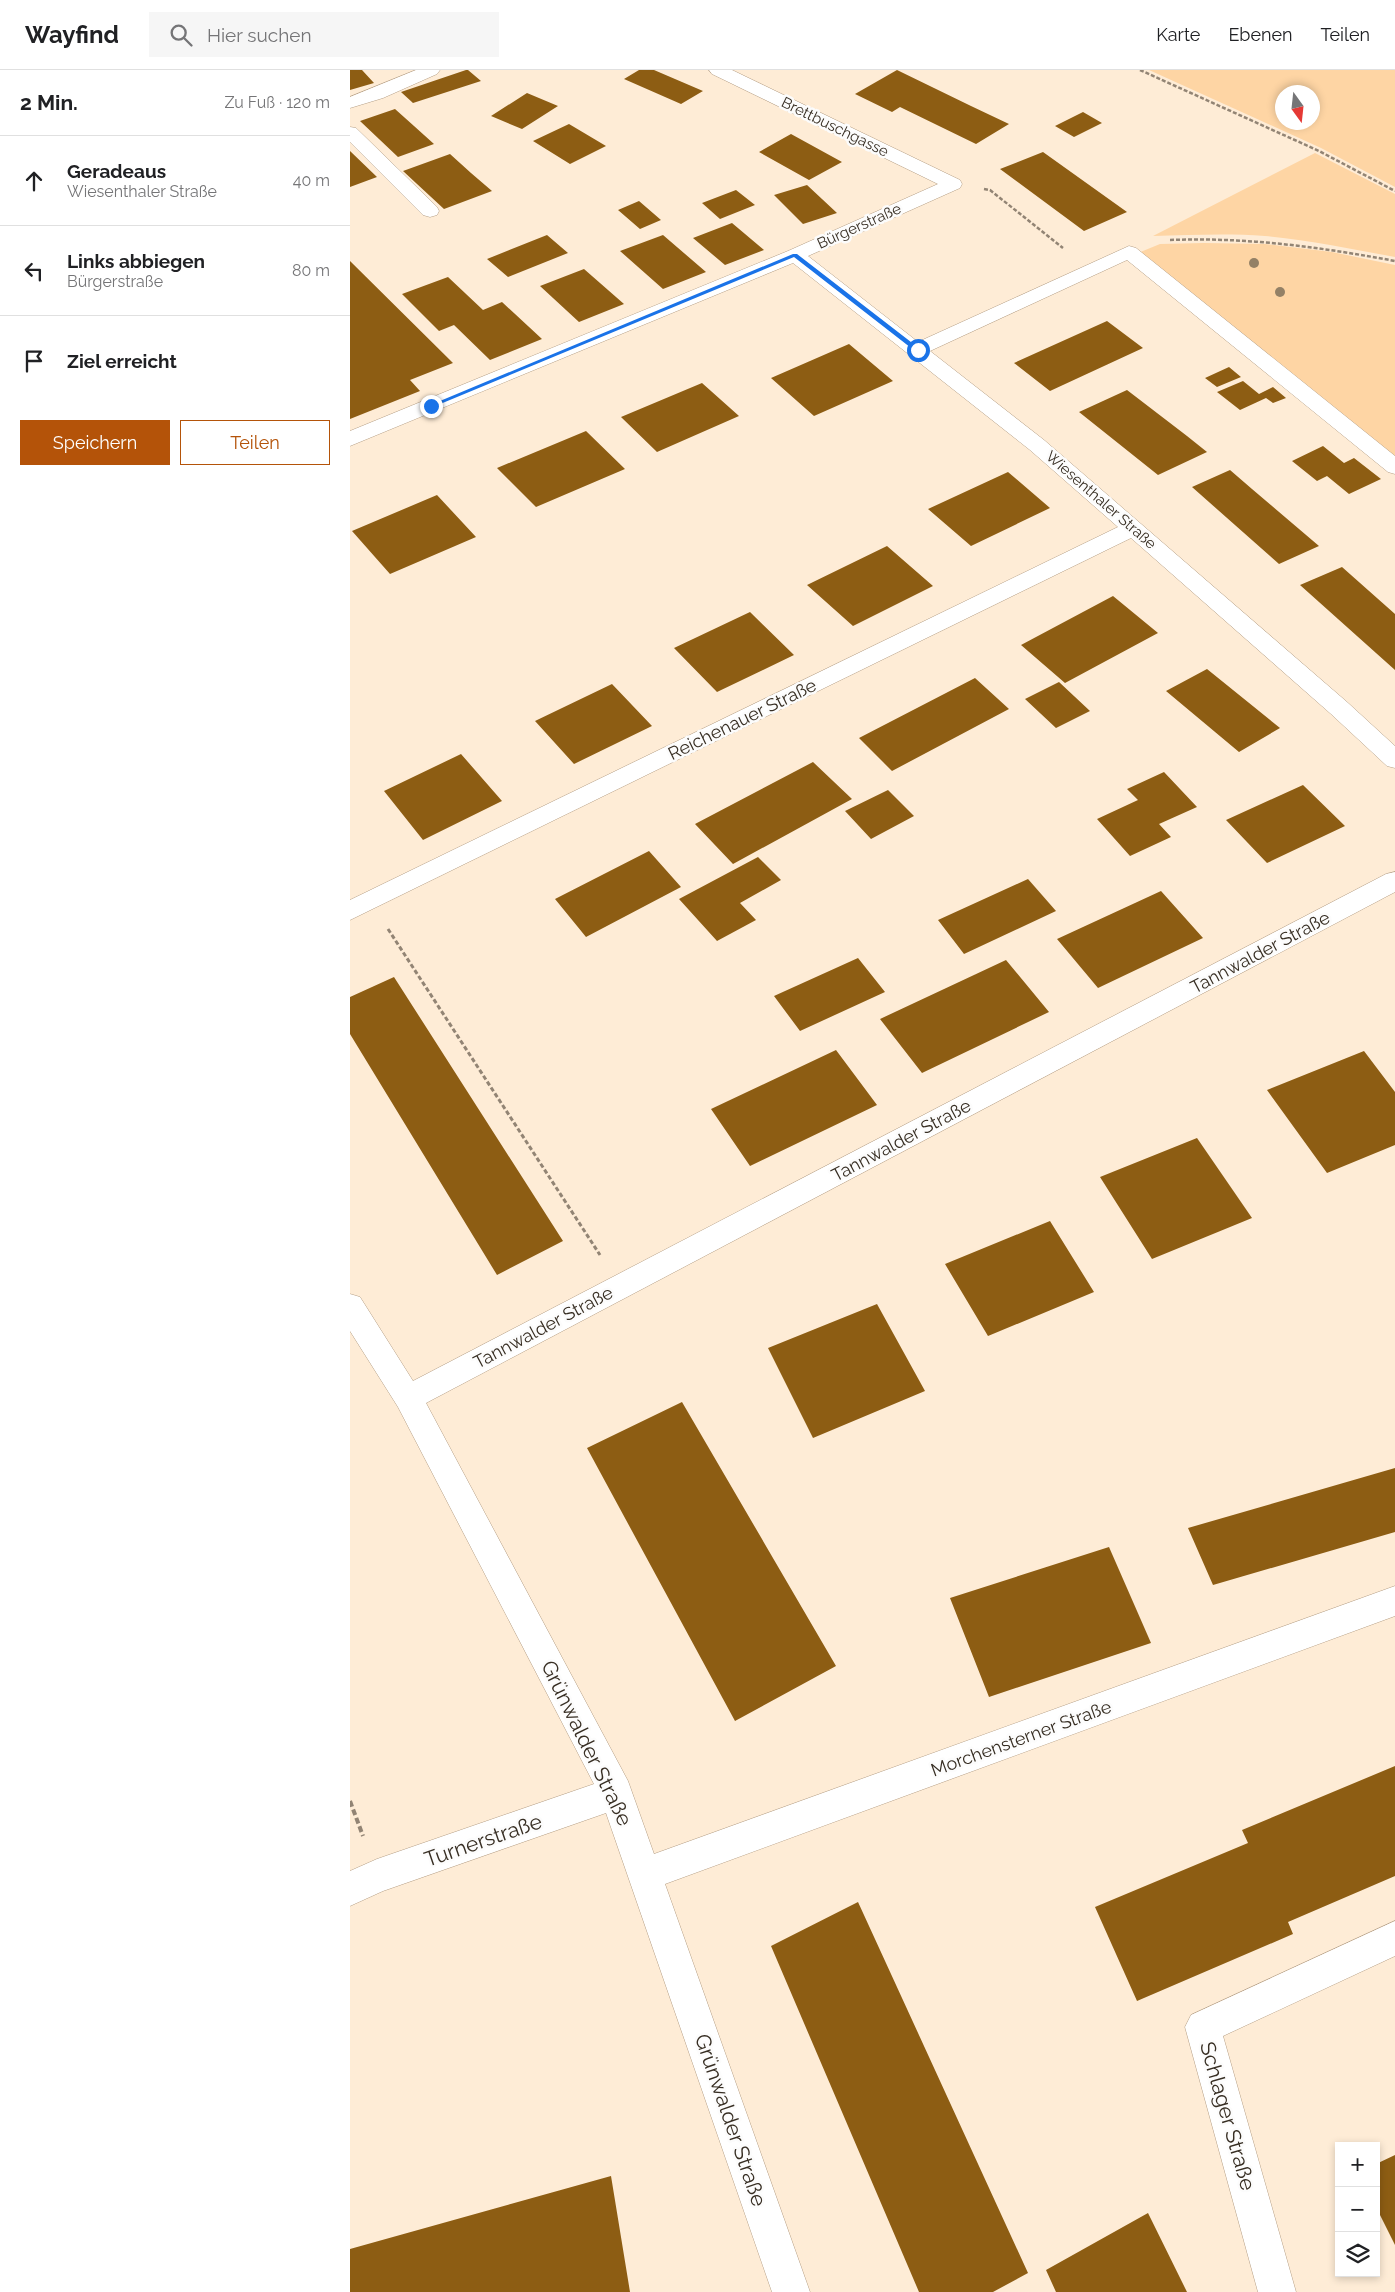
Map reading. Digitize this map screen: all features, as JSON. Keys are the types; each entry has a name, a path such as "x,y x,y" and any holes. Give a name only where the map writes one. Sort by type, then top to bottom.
{"street":[{"path":"350,103 377,94 431,70"},
{"name":"Brettbuschgasse","path":"718,70 953,184"},
{"path":"350,132 430,211"},
{"name":"Bürgerstraße","path":"350,439 795,255 953,184"},
{"path":"918,350 1129,252 1395,468"},
{"name":"Wiesenthaler Straße","path":"795,255 1037,445 1332,702 1395,760"},
{"name":"Reichenauer Straße","path":"360,906 1134,528"},
{"name":"Tannwalder Straße","path":"408,1398 1395,881"},
{"name":"Grünwalder Straße","path":"350,1306 408,1398 616,1793 646,1874 791,2292"},
{"name":"Morchensterner Straße","path":"646,1874 1395,1601"},
{"name":"Turnerstraße","path":"350,1889 378,1876 616,1793"},
{"name":"Schlager Straße","path":"1278,2292 1203,2027 1395,1938"}],"path":[{"path":"1140,70 1319,151 1395,191"},
{"path":"953,184 990,190 1091,270"},
{"path":"1129,252 1154,241 1202,238 1267,240 1333,248 1395,261"},
{"path":"360,906 621,1287"}],"shaded area":[{"path":"1149,70 1395,70 1395,187 1321,148 1281,130 1320,130 1320,85 1275,85 1275,127"},
{"path":"1315,153 1395,194 1395,257 1314,242 1265,236 1223,234 1153,236"},
{"path":"1160,244 1265,244 1332,252 1395,265 1395,460 1138,253"}],"building":[{"path":"350,70 362,70 374,83 350,90"},
{"path":"466,70 481,81 413,103 401,92"},
{"path":"639,70 654,70 703,91 681,104 624,79"},
{"path":"897,70 1009,124 976,144 900,107 892,112 855,94"},
{"path":"527,93 558,106 522,129 491,116"},
{"path":"395,109 434,144 398,157 360,121"},
{"path":"1083,112 1102,123 1074,137 1055,126"},
{"path":"569,124 606,146 570,164 533,141"},
{"path":"791,134 842,162 809,180 759,152"},
{"path":"350,151 377,177 350,187"},
{"path":"1043,152 1127,212 1084,231 1000,169"},
{"path":"450,154 492,191 444,209 403,171"},
{"path":"807,185 837,213 803,224 774,195"},
{"path":"736,190 755,205 720,219 702,203"},
{"path":"639,201 661,220 640,229 618,210"},
{"path":"732,223 764,250 725,265 693,238"},
{"path":"547,235 568,253 508,277 487,259"},
{"path":"663,235 706,272 663,289 620,251"},
{"path":"350,261 453,363 410,380 420,391 350,419"},
{"path":"584,269 624,304 579,322 540,286"},
{"path":"448,277 483,310 502,302 542,339 490,360 454,325 439,331 402,294"},
{"path":"1107,321 1143,348 1050,391 1014,363"},
{"path":"849,344 893,381 814,416 771,378"},
{"path":"1229,367 1241,377 1217,387 1205,378"},
{"path":"1243,381 1259,394 1273,387 1286,398 1273,403 1266,398 1240,410 1217,392"},
{"path":"702,383 739,416 657,452 621,417"},
{"path":"1127,390 1207,452 1158,475 1079,412"},
{"path":"586,431 625,469 536,507 497,468"},
{"path":"1323,446 1344,463 1354,458 1381,479 1349,494 1327,476 1317,481 1292,461"},
{"path":"1230,470 1319,546 1279,564 1192,487"},
{"path":"1008,472 1050,508 971,546 928,509"},
{"path":"437,495 476,537 390,574 352,531"},
{"path":"887,546 933,586 853,626 807,585"},
{"path":"1342,567 1395,614 1395,670 1300,585"},
{"path":"1113,596 1158,633 1065,683 1021,645"},
{"path":"750,612 794,655 717,692 674,648"},
{"path":"1207,669 1280,728 1239,752 1166,691"},
{"path":"975,678 1009,709 892,771 859,738"},
{"path":"1059,682 1090,711 1056,728 1025,699"},
{"path":"612,684 652,726 574,764 535,721"},
{"path":"461,754 502,801 423,840 384,791"},
{"path":"813,762 852,799 733,864 695,824"},
{"path":"1164,772 1197,807 1159,824 1171,837 1130,856 1097,819 1138,800 1127,789"},
{"path":"1303,785 1345,826 1267,863 1226,820"},
{"path":"888,790 914,816 871,839 845,811"},
{"path":"649,851 681,887 586,937 555,899"},
{"path":"758,857 781,880 740,903 756,920 717,941 679,899"},
{"path":"1028,879 1056,911 964,954 938,920"},
{"path":"1161,891 1203,938 1098,988 1057,939"},
{"path":"858,958 885,992 800,1031 774,996"},
{"path":"1006,960 1049,1012 922,1073 880,1019"},
{"path":"394,977 563,1241 497,1275 350,1034 350,997"},
{"path":"836,1050 877,1105 750,1166 711,1109"},
{"path":"1364,1051 1395,1092 1395,1145 1327,1173 1267,1090"},
{"path":"1197,1138 1252,1218 1152,1259 1100,1177"},
{"path":"1050,1221 1094,1292 988,1336 945,1264"},
{"path":"877,1304 925,1391 813,1438 768,1348"},
{"path":"682,1402 836,1666 735,1721 587,1448"},
{"path":"1395,1468 1395,1532 1213,1585 1188,1528"},
{"path":"1109,1547 1151,1643 989,1697 950,1598"},
{"path":"1395,1766 1395,1876 1288,1922 1293,1934 1137,2001 1095,1907 1248,1843 1242,1830"},
{"path":"858,1902 1028,2273 993,2292 919,2292 771,1946"},
{"path":"1395,2155 1395,2245 1380,2215 1380,2162"},
{"path":"611,2176 630,2292 350,2292 350,2249"},
{"path":"1148,2213 1187,2292 1056,2292 1046,2270"}],"route":[{"path":"431,406 795,255 918,350"}]}
